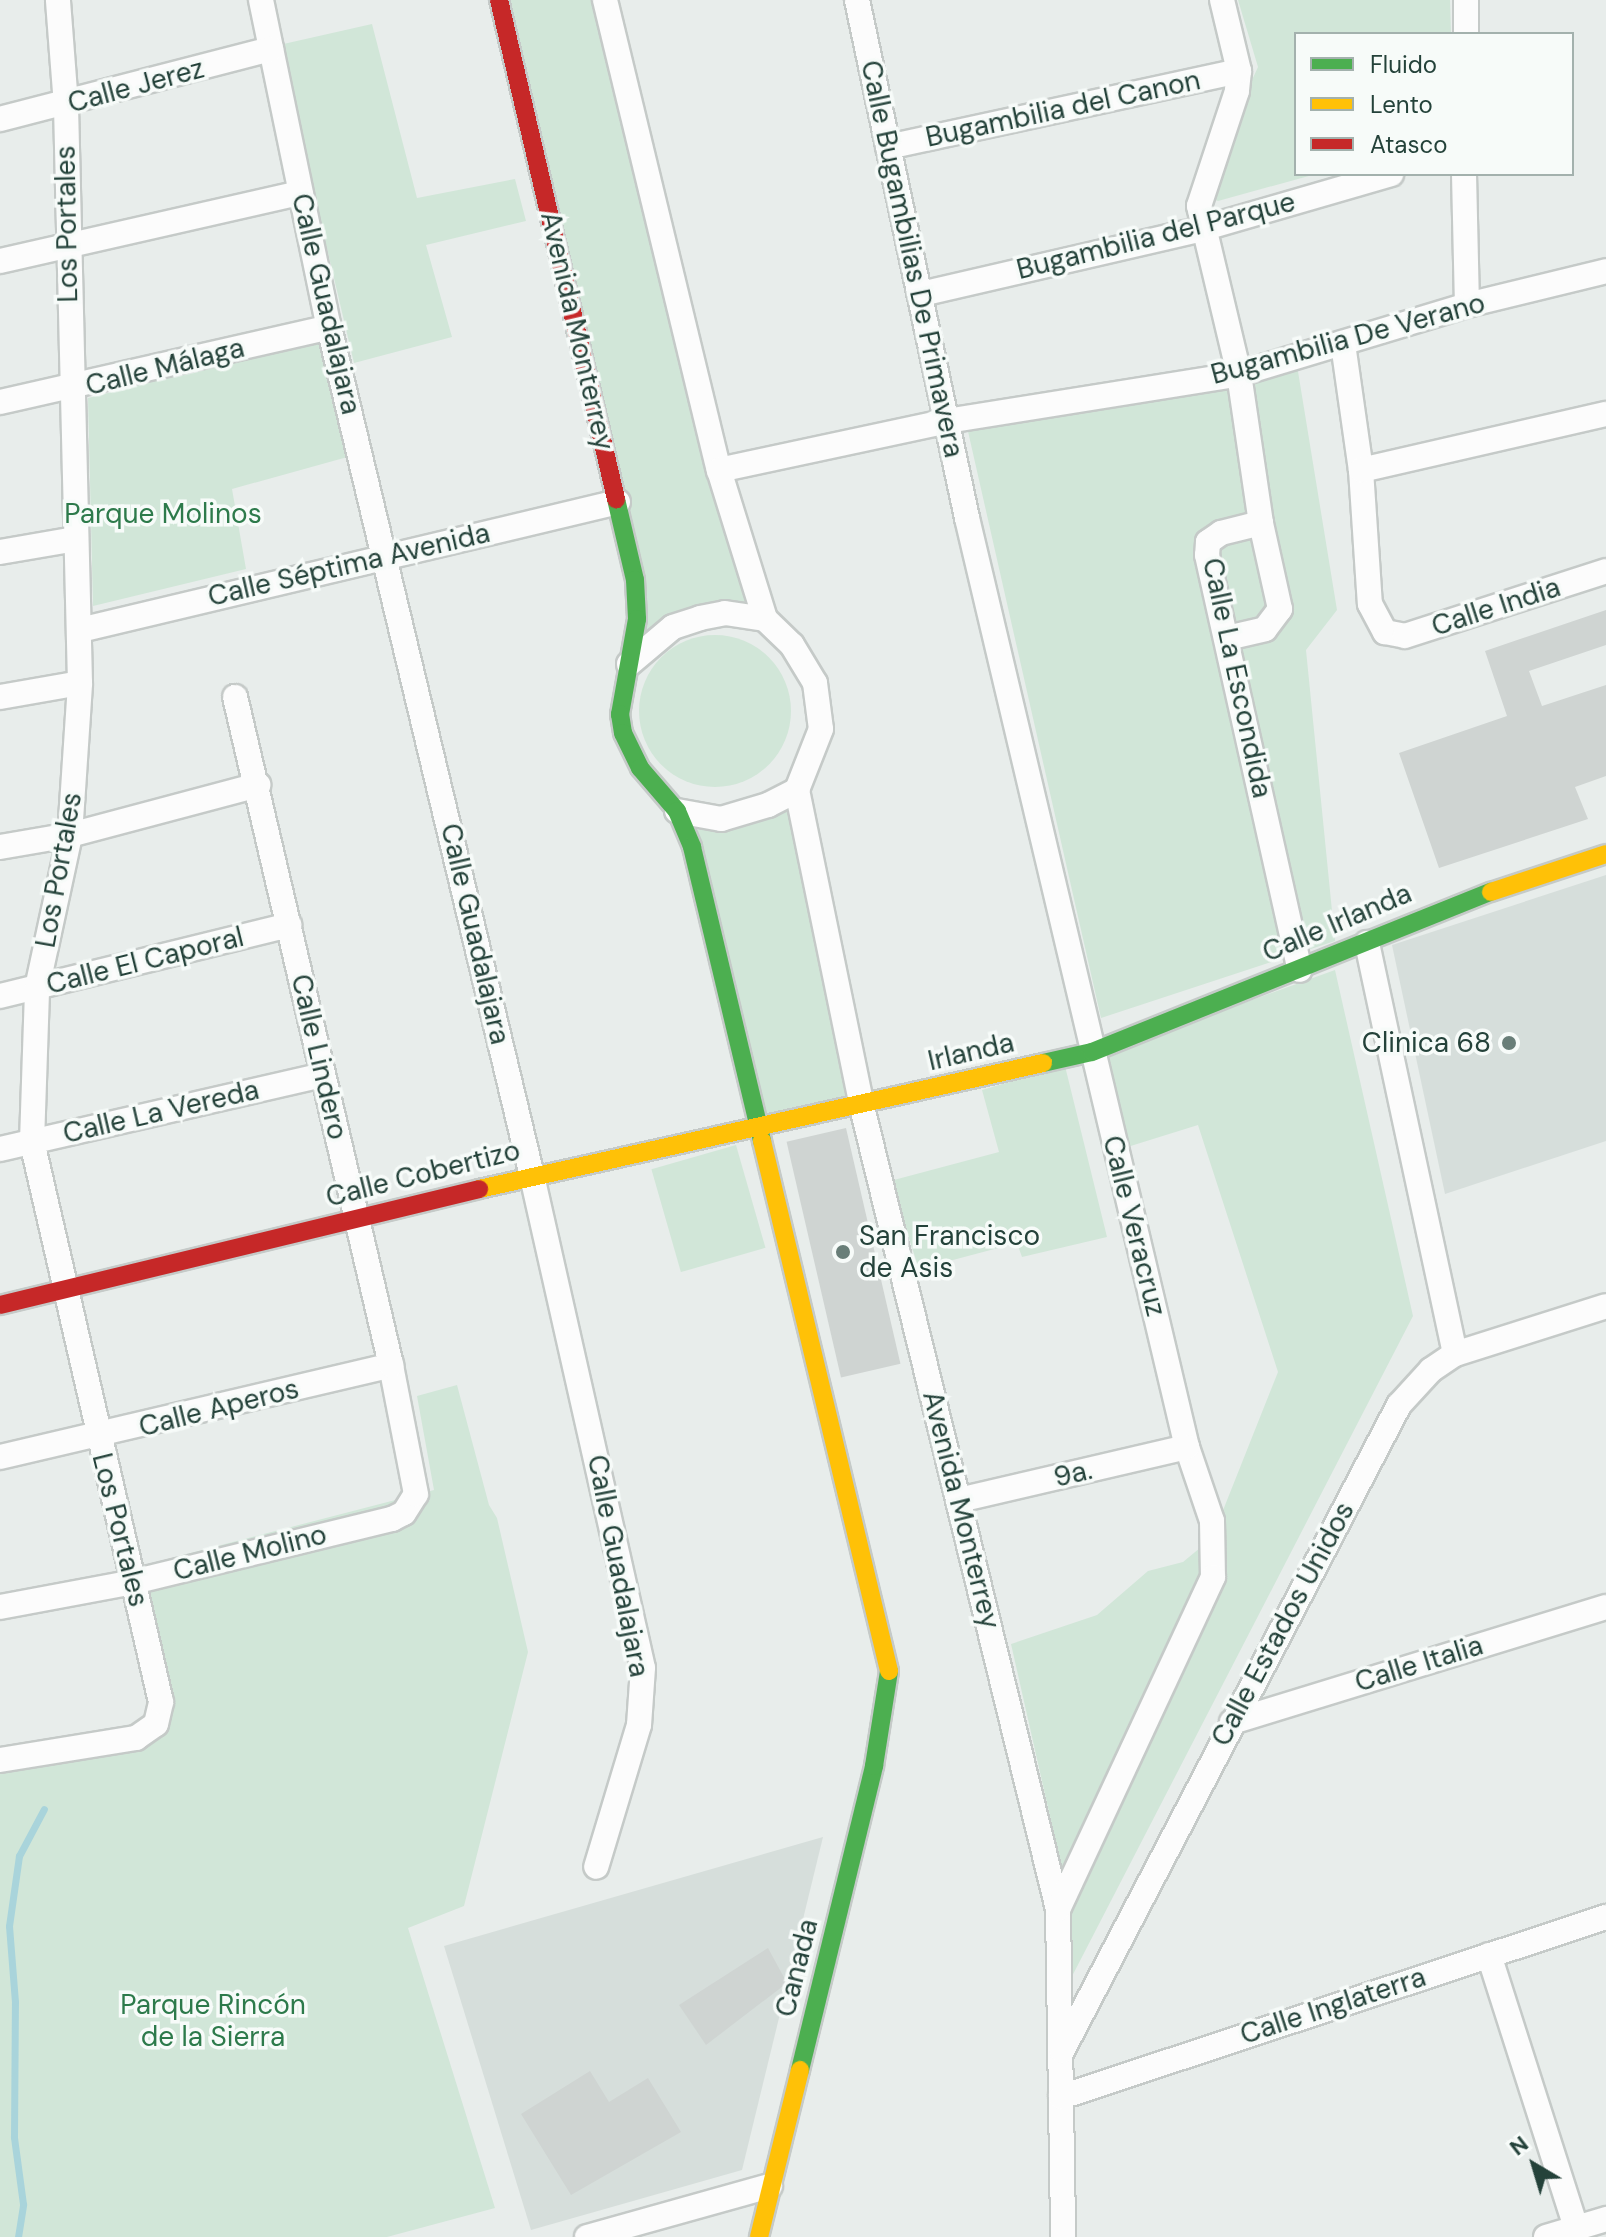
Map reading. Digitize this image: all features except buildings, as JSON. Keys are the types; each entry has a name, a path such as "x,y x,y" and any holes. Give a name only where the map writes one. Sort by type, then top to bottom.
{"street":[{"name":"Los Portales","path":"0,1760 136,1738 156,1724 161,1702 32,1142 37,988 70,835 80,683 70,390 66,105 58,0"},
{"name":"Calle Guadalajara","path":"261,0 329,327 532,1176 643,1668 639,1725 596,1867"},
{"name":"Avenida Monterrey","path":"499,0 635,580 637,619 620,714 628,748 658,794 677,811 701,880 885,1637 886,1711"},
{"path":"605,0 719,470 765,619 805,663 817,693 821,729 797,790 768,805 721,819 677,811"},
{"name":"Calle Bugambilias De Primavera","path":"857,0 967,518"},
{"path":"1222,0 1239,71 1200,191 1202,229 1239,374 1261,523 1280,609 1265,629 1227,638"},
{"path":"1466,0 1466,32"},
{"name":"Calle Jerez","path":"0,119 66,105 271,49"},
{"name":"Bugambilia del Canon","path":"888,147 1239,71"},
{"name":"Bugambilia del Parque","path":"921,294 1202,229 1384,176"},
{"path":"1464,176 1467,305"},
{"path":"0,261 300,193"},
{"name":"Bugambilia De Verano","path":"947,421 1239,374 1467,305 1606,271"},
{"name":"Calle Málaga","path":"0,402 70,390 329,327"},
{"path":"1343,344 1361,470 1606,414"},
{"path":"719,470 947,421"},
{"name":"Calle India","path":"1361,470 1370,604 1385,632 1405,636 1606,571"},
{"name":"Calle Séptima Avenida","path":"80,630 618,502"},
{"name":"Calle Veracruz","path":"967,518 1187,1447 1212,1521 1213,1577 1058,1909"},
{"name":"Calle La Escondida","path":"1261,523 1221,533 1208,542 1300,970"},
{"path":"0,552 75,539"},
{"path":"629,664 645,645 687,623 725,613 765,619"},
{"path":"0,697 80,683"},
{"name":"Calle Lindero","path":"235,697 258,785 415,1479 416,1494 404,1513"},
{"path":"0,847 70,835 258,785"},
{"name":"Avenida Monterrey","path":"797,790 862,1107 1058,1909 1063,2237"},
{"name":"Calle Irlanda","path":"1092,1052 1367,943 1442,909 1606,854"},
{"name":"Calle El Caporal","path":"0,996 289,925"},
{"path":"1367,943 1455,1354"},
{"name":"Irlanda","path":"862,1107 1092,1052"},
{"name":"Calle La Vereda","path":"0,1149 323,1075"},
{"name":"Calle Cobertizo","path":"0,1305 68,1292 532,1176 862,1107"},
{"name":"Calle Estados Unidos","path":"1061,2054 1381,1434 1417,1385 1455,1354 1606,1306"},
{"name":"Calle Aperos","path":"0,1457 98,1438 391,1365"},
{"name":"9a.","path":"959,1500 1187,1447"},
{"name":"Calle Molino","path":"0,1607 133,1582 404,1513"},
{"name":"Calle Italia","path":"1232,1722 1606,1607"},
{"name":"Canada","path":"759,2237 886,1711"},
{"name":"Calle Inglaterra","path":"1061,2097 1606,1917"},
{"path":"1489,1955 1576,2227"},
{"path":"587,2237 770,2186"},
{"path":"1546,2237 1606,2219"}],"shaded area":[{"name":"Clinica 68","path":"1606,875 1606,1141 1445,1194 1392,945"},
{"path":"823,1837 742,2170 531,2230 444,1946"}],"green space":[{"path":"498,0 607,0 765,619 738,614 645,645"},
{"path":"1238,0 1450,0 1451,32 1294,32 1294,176 1309,176 1218,201 1208,197 1207,178 1258,67"},
{"path":"372,24 417,198 515,179 526,221 426,245 452,337 354,363 279,45"},
{"name":"Parque Molinos","path":"322,339 351,456 232,489 246,569 93,606 88,398"},
{"path":"1294,347 1337,610 1306,650 1335,941 1101,1018 967,427"},
{"path":"715,635 744,641 769,657 785,682 791,711 785,740 769,765 744,781 715,787 686,781 661,765 645,740 639,711 645,682 661,657 686,641"},
{"path":"791,799 855,1101 759,1122 695,819"},
{"path":"1335,970 1413,1316 1067,1986 1061,1865 1011,1644 1097,1615 1148,1571 1183,1562 1212,1538 1278,1372 1198,1125 1121,1149 1095,1057"},
{"path":"1065,1066 1107,1237 1022,1257 1017,1243 919,1269 890,1181 999,1152 982,1090"},
{"path":"736,1145 765,1248 681,1272 651,1169"},
{"name":"Parque Rincón de la Sierra","path":"457,1385 489,1505 497,1518 528,1652 464,1906 408,1928 495,2208 387,2237 0,2237 0,1759 164,1716 129,1569 434,1490 417,1396"}],"waterway":[{"path":"18,2237 23,2204 14,2137 15,2002 9,1926 19,1856 44,1809"}],"traffic: fast":[{"path":"616,499 635,580 637,619 620,714 623,733 640,768 677,811 692,847 762,1141"},
{"path":"1043,1063 1092,1052 1491,892"},
{"path":"800,2070 874,1766 889,1671"}],"traffic: slow":[{"path":"1491,892 1606,854"},
{"path":"479,1189 1043,1063"},
{"path":"762,1141 889,1671"},
{"path":"759,2237 800,2070"}],"traffic: jam":[{"path":"499,0 616,499"},
{"path":"0,1305 479,1189"}],"place":[{"name":"Clinica 68","path":"1509,1043"},
{"name":"San Francisco de Asis","path":"843,1252"}]}
